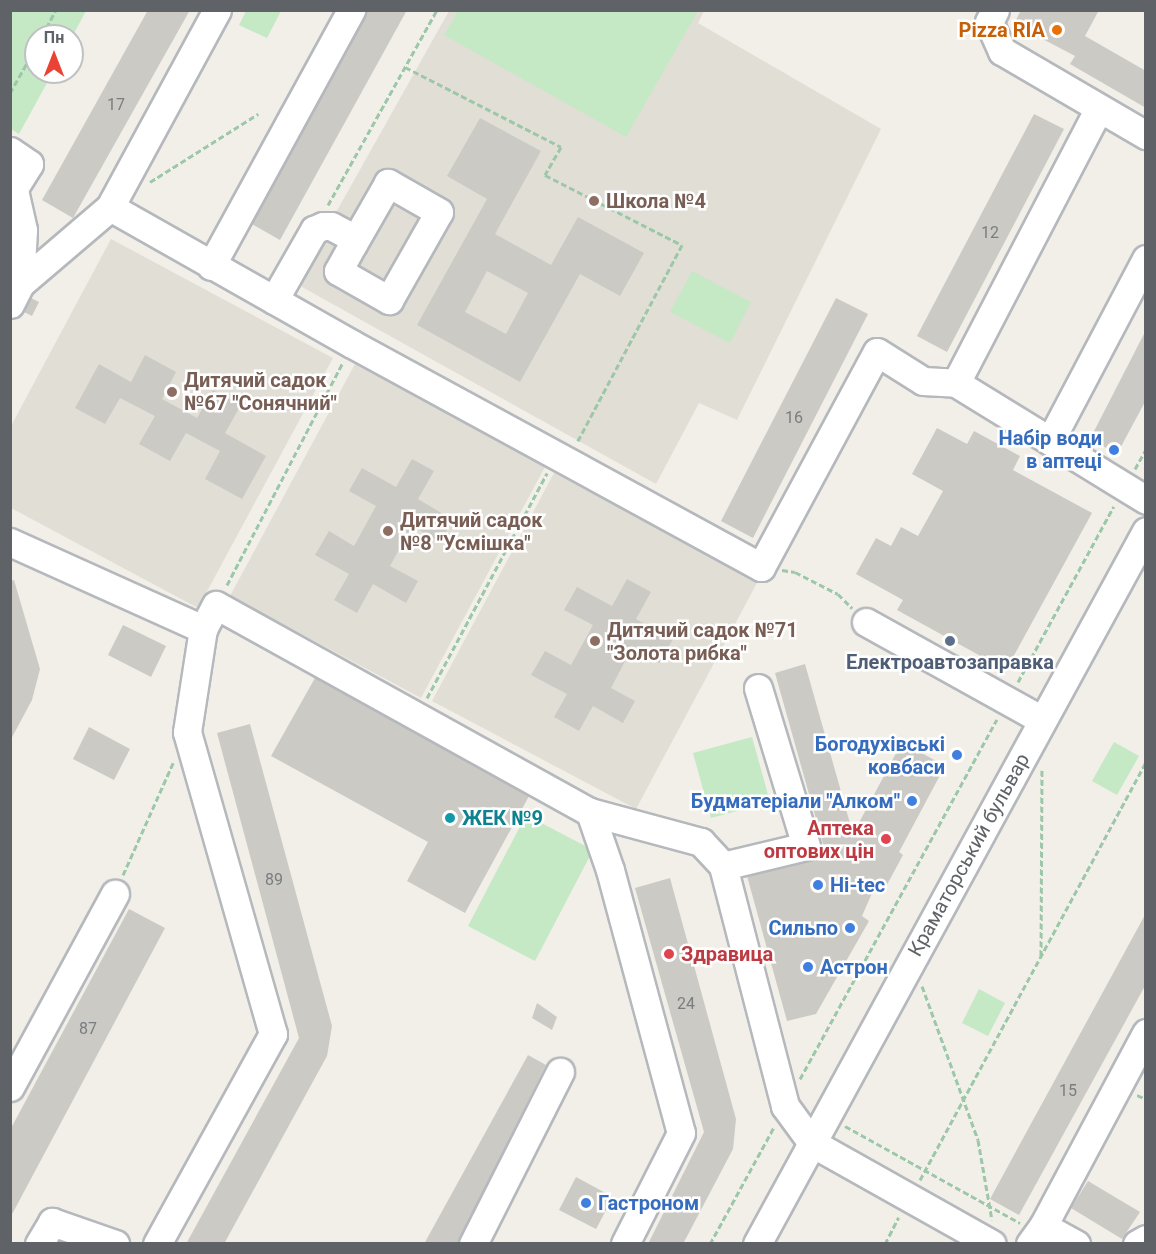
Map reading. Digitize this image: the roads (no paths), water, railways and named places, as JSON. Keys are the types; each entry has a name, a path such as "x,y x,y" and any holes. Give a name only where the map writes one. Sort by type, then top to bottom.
{"street":[{"path":"15,294 110,207 217,10"},
{"path":"211,266 351,10"},
{"path":"995,10 989,22 1002,51 1146,135"},
{"path":"956,383 1099,108"},
{"path":"10,151 29,164 12,193 23,230 15,294"},
{"path":"110,207 352,344 761,567 877,352 923,381 956,383 1135,494"},
{"path":"274,300 314,230 331,226 355,238"},
{"path":"1050,441 1146,260"},
{"name":"Краматорський бульвар","path":"757,1244 1146,531"},
{"path":"10,542 202,629"},
{"path":"157,1244 273,1034 187,732 202,629 216,605 590,812 701,842 723,866 785,1106 812,1143 910,1198 992,1234"},
{"path":"866,622 1042,720"},
{"path":"723,866 806,846 758,688"},
{"path":"590,812 610,870 681,1133 624,1244"},
{"path":"10,1087 115,894"},
{"path":"1076,1244 1037,1234 1146,1033"},
{"path":"473,1244 560,1072"},
{"path":"39,1244 52,1222 69,1236 115,1244"},
{"path":"1137,1244 1146,1239"}],"place":[{"name":"Pizza RIA","path":"1057,30"},
{"name":"Школа №4","path":"594,201"},
{"name":"Дитячий садок №67 \"Сонячний\"","path":"172,392"},
{"name":"Набір води в аптеці","path":"1114,450"},
{"name":"Дитячий садок №8 \"Усмішка\"","path":"388,531"},
{"name":"Дитячий садок №71 \"Золота рибка\"","path":"595,641"},
{"name":"Електроавтозаправка","path":"950,641"},
{"name":"Богодухівські ковбаси","path":"957,755"},
{"name":"Будматеріали \"Алком\"","path":"912,801"},
{"name":"ЖЕК №9","path":"450,818"},
{"name":"Аптека оптових цін","path":"886,839"},
{"name":"Hi-tec","path":"818,885"},
{"name":"Сильпо","path":"850,928"},
{"name":"Здравица","path":"669,954"},
{"name":"Астрон","path":"808,967"},
{"name":"Гастроном","path":"586,1203"}]}
